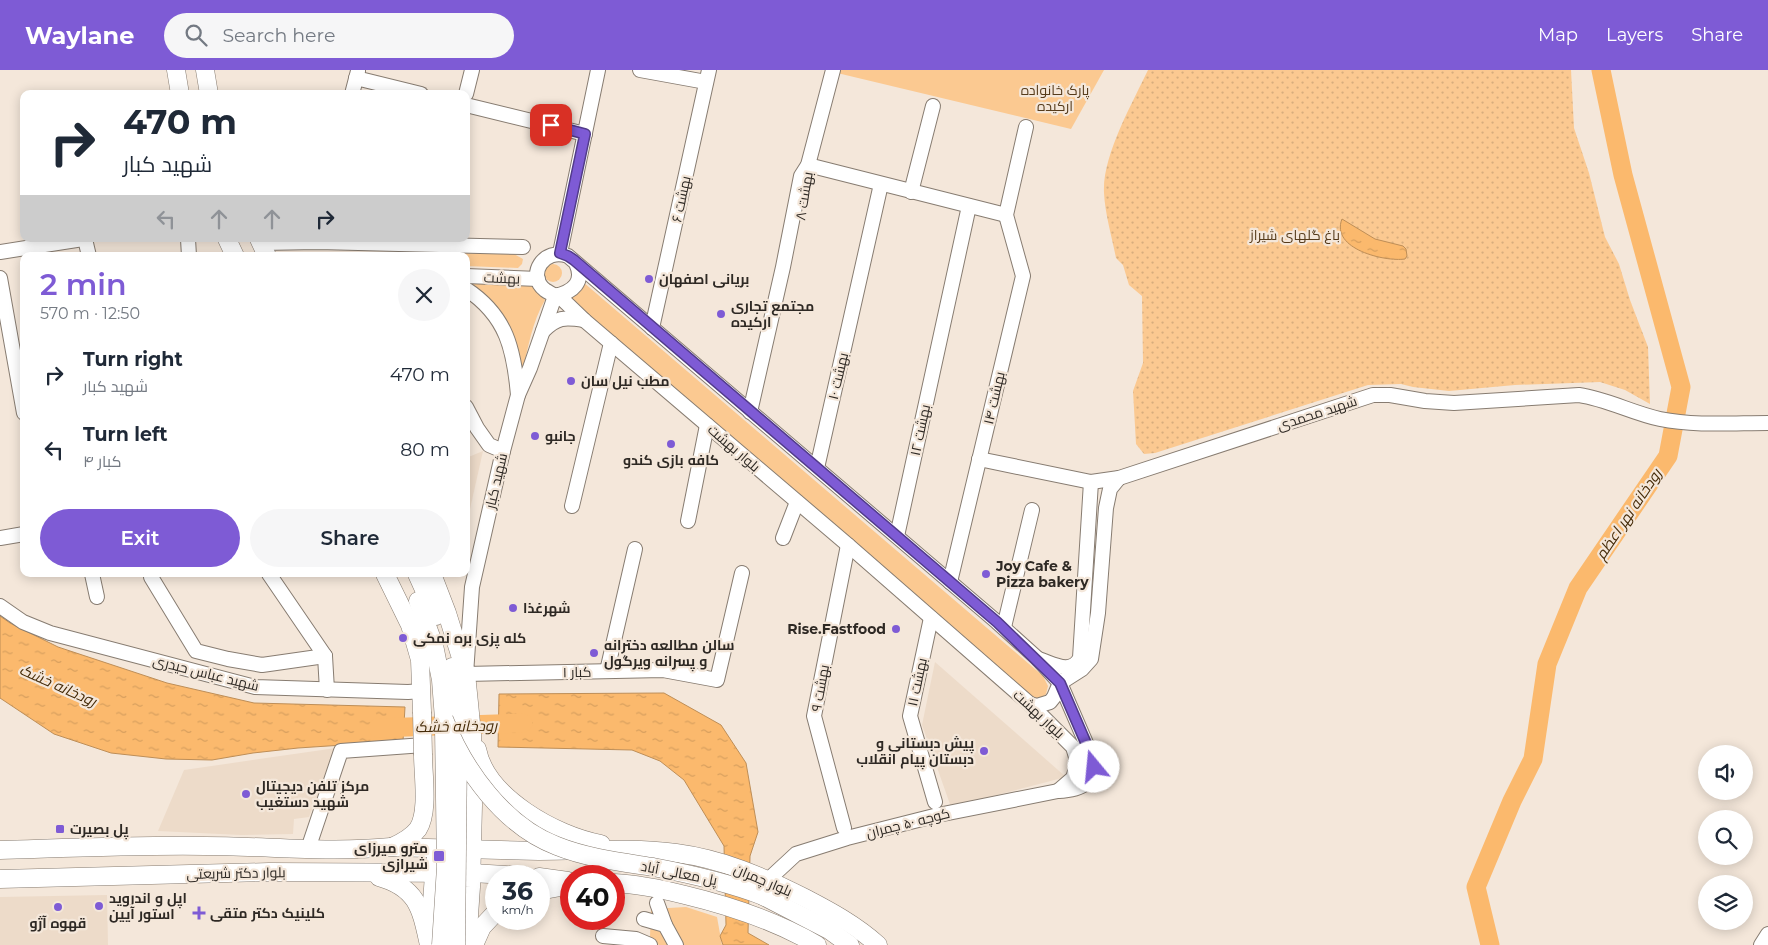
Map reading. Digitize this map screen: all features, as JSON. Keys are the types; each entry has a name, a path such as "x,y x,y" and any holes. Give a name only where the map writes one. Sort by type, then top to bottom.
{"main road":[{"path":"176,70 179,90"},
{"path":"205,70 208,90"},
{"path":"386,577 410,625 420,660 424,750 424,804 422,819 417,830 402,842 391,847"},
{"path":"406,577 417,599 434,645 442,691 446,867 440,945"},
{"path":"417,577 442,630 470,740 456,945"},
{"path":"433,577 447,613 466,674 469,703 473,805 472,873 467,945"},
{"name":"پل معالی آباد","path":"444,719 452,738 478,782 507,813 534,835 571,851 603,859 707,878 763,896 829,930 850,945"},
{"name":"بلوار چمران","path":"470,740 490,778 518,806 535,819 553,829 593,843 636,850"},
{"path":"424,804 428,808 442,814 457,813 473,805"},
{"path":"174,874 182,867 185,861 184,855 176,846"},
{"name":"بلوار دکتر شریعتی","path":"0,850 176,846 308,849 435,848"},
{"path":"203,873 196,866 194,860 199,849 204,846"},
{"path":"429,945 435,848"},
{"name":"بلوار چمران","path":"435,848 540,851 636,850 676,853 719,861 761,876 829,910 878,945"},
{"path":"536,865 534,859 540,851"},
{"name":"بلوار دکتر شریعتی","path":"0,879 269,872 368,874 472,873"},
{"path":"472,873 485,874"},
{"path":"368,874 390,880 410,893 420,908 429,945"},
{"path":"625,884 642,885 718,903 794,932 817,945"},
{"path":"433,904 447,896 462,897 464,911 461,945"},
{"path":"474,945 485,924"}],"street":[{"path":"467,90 472,70"},
{"path":"560,253 598,70"},
{"path":"640,70 708,76"},
{"name":"۸ بهشت","path":"754,414 801,176 808,165 833,70"},
{"path":"353,90 357,74 408,90"},
{"name":"۶ بهشت","path":"652,328 708,76"},
{"path":"470,106 585,134"},
{"path":"912,192 933,106"},
{"path":"808,165 1006,215 1026,127"},
{"name":"۱۰ بهشت","path":"817,468 881,184"},
{"name":"۱۲ بهشت","path":"897,536 969,206"},
{"name":"۱۴ بهشت","path":"950,582 1023,276 1006,215"},
{"path":"0,252 65,242"},
{"path":"262,246 299,242"},
{"path":"369,242 523,248"},
{"path":"560,253 568,256 576,263 579,272 576,286 571,291 556,295 545,290 538,279 537,272 543,260 550,255 560,253"},
{"name":"بلوار بهشت","path":"576,263 1004,627 1060,683 1092,757 1094,767 1092,774 1084,785 1074,790 1058,791"},
{"name":"بهشت","path":"470,276 538,279"},
{"path":"0,278 6,346 20,398"},
{"path":"470,292 487,306 503,330 515,361 518,395"},
{"name":"بلوار بهشت","path":"556,295 1030,704 1073,747 1076,757 1076,769 1073,778 1058,791"},
{"name":"شهید کبار","path":"466,674 472,587 503,450 518,395 530,368 556,295"},
{"path":"542,331 556,319 584,320"},
{"path":"572,506 611,343"},
{"name":"شهید محمدی","path":"979,458 1091,482 1119,478 1373,395 1390,395 1425,401 1454,403 1579,395 1595,397 1660,419 1684,422 1768,424"},
{"path":"470,415 489,445 503,450"},
{"path":"688,521 707,425"},
{"path":"1030,704 1037,706 1050,702 1054,698 1060,683 1082,670 1091,659 1098,613 1106,508 1110,490 1119,478"},
{"path":"1037,658 1066,668 1072,668 1080,658 1091,482"},
{"path":"783,538 797,502"},
{"path":"1004,627 1032,510"},
{"path":"0,538 20,535"},
{"name":"۹ بهشت","path":"844,828 814,716 848,545"},
{"path":"606,671 635,550"},
{"name":"۱ کبار","path":"466,674 663,670 717,680 742,573"},
{"path":"93,577 98,597"},
{"path":"151,577 196,651 262,665 325,656"},
{"path":"271,577 325,656 326,690"},
{"name":"شهید عباس حیدری","path":"0,606 22,622 50,633 255,687 422,691"},
{"name":"۱۱ بهشت","path":"931,618 910,716 935,802"},
{"path":"308,849 341,751 424,750"},
{"name":"کوچه ۵۰ چمران","path":"761,876 796,854 847,838 938,816 1058,791"},
{"path":"657,903 665,925 676,945"},
{"path":"644,919 665,925"},
{"path":"1761,945 1768,934"},
{"path":"603,936 636,939 650,945"}],"shaded area":[{"path":"483,451 470,509 470,456"},
{"name":"پیش دبستانی و دبستان پیام انقلاب","path":"935,662 1066,777 951,807 922,725"},
{"name":"مرکز تلفن دیجیتال شهید دستغیب","path":"336,748 309,817 294,819 293,834 241,835 158,831 184,770"},
{"path":"107,895 108,945 0,945 0,897"}],"green space":[{"name":"پارک خانواده ارکیده","path":"833,70 1104,70 1071,129 833,72"},
{"name":"باغ گلهای شیراز","path":"1148,70 1571,70 1574,128 1589,173 1605,237 1619,264 1648,347 1650,404 1625,390 1600,382 1515,385 1449,391 1401,384 1368,385 1155,453 1144,454 1136,444 1133,391 1143,363 1142,296 1129,285 1123,265 1116,258 1104,193 1108,163 1119,130"},
{"path":"470,253 514,254 523,259 522,264 518,268 470,266"},
{"path":"549,264 557,264 562,269 560,280 549,282 544,277 544,269"},
{"path":"470,280 528,281 545,300 528,345 522,374 511,333 497,310 470,282"},
{"path":"583,282 1043,676 1048,686 1046,694 1042,698 1031,698 568,299 578,293"},
{"path":"686,907 717,917 722,945 659,945 650,937 651,909"}],"water":[{"path":"1342,219 1375,239 1403,246 1406,249 1407,256 1405,259 1396,259 1373,256 1351,246 1344,238 1340,229"},
{"path":"0,616 58,647 167,683 254,703 405,707 403,741 298,748 212,760 166,759 111,753 54,734 0,698"},
{"path":"664,693 721,725 746,763 758,832 750,856 748,933 769,945 723,945 720,936 726,925 724,846 684,780 660,761 632,750 498,747 499,694"}],"waterway":[{"name":"رودخانه نهر اعظم","path":"1490,945 1476,887 1512,801 1533,759 1547,664 1578,588 1668,456 1681,387 1623,175 1601,70"},
{"name":"رودخانه خشک","path":"378,728 523,723"}],"place":[{"name":"بریانی اصفهان","path":"649,279"},
{"name":"مجتمع تجاری ارکیده","path":"721,314"},
{"name":"مطب نیل سان","path":"571,381"},
{"name":"جانبو","path":"535,436"},
{"name":"کافه بازی کندو","path":"671,444"},
{"name":"Joy Cafe & Pizza bakery","path":"986,574"},
{"name":"شهرغذا","path":"513,608"},
{"name":"Rise.Fastfood","path":"896,629"},
{"name":"کله پزی بره نمکی","path":"403,638"},
{"name":"سالن مطالعه دخترانه و پسرانه ویرگول","path":"594,653"},
{"name":"پیش دبستانی و دبستان پیام انقلاب","path":"984,751"},
{"name":"مرکز تلفن دیجیتال شهید دستغیب","path":"246,794"},
{"name":"پل بصیرت","path":"60,829"},
{"name":"مترو میرزای شیرازی","path":"439,856"},
{"name":"اپل و اندروید استور آیین","path":"99,906"},
{"name":"قهوه آژو","path":"58,907"},
{"name":"کلینیک دکتر متقی","path":"199,913"}],"route":[{"path":"551,125 585,134 560,253 574,260 1037,658 1060,683 1092,757 1094,767"}]}
